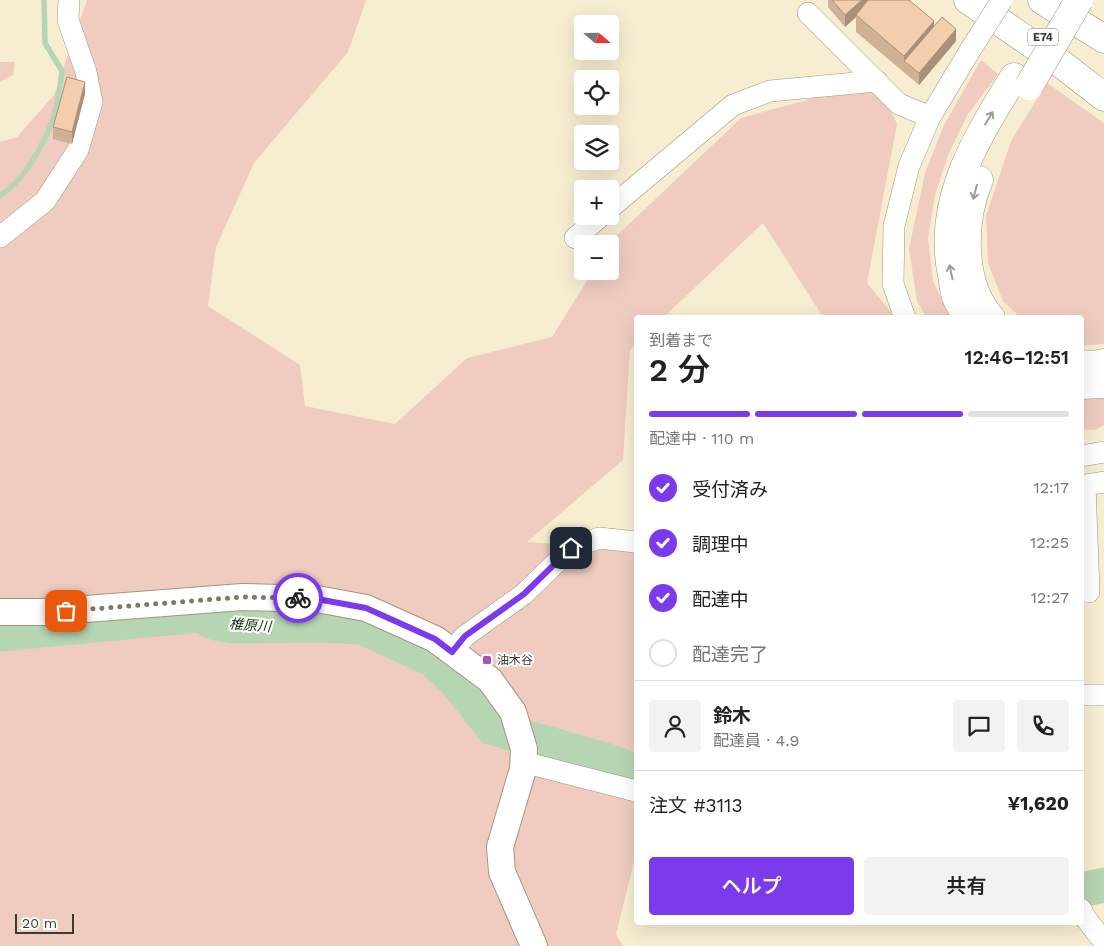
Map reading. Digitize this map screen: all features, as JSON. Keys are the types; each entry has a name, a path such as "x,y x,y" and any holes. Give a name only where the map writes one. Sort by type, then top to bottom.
{"highway":[{"path":"968,0 1064,66 1104,97"},
{"name":"E74","path":"981,0 1104,74"},
{"name":"E74","path":"1042,0 1104,39"},
{"path":"989,315 974,290 967,260 968,223 976,188 992,148 1059,0"},
{"path":"965,315 956,297 948,259 949,218 959,179 976,140 1080,0"},
{"path":"1084,364 1092,365 1104,362"},
{"path":"1084,385 1104,384"}],"street":[{"path":"0,237 45,201 78,150 92,102 86,72 68,20 69,0"},
{"path":"904,315 893,284 894,226 909,166 930,117 1002,0"},
{"path":"808,13 899,104 930,117"},
{"path":"619,200 733,105 770,90 877,82"},
{"path":"579,235 590,225"},
{"path":"1084,455 1104,452"},
{"path":"1092,592 1085,485 1104,482"},
{"path":"452,652 465,636 524,594 571,548 599,538 634,542"},
{"path":"0,612 47,612 242,597 317,599 366,608 435,639 490,680 513,712 522,747 523,769 500,847 502,872 534,946"},
{"path":"1084,695 1104,695"},
{"path":"522,747 634,790"},
{"path":"1084,916 1104,942"}],"shaded area":[{"path":"87,0 366,0 348,52 254,163 216,247 208,306 300,365 305,406 395,424 467,358 552,337 587,280 619,280 619,235 617,235 741,118 877,81 897,124 867,283 893,315 822,315 763,223 666,315 634,315 634,346 630,350 623,460 527,542 634,550 634,862 616,934 623,946 0,946 0,142 17,137 54,95"},
{"path":"981,60 998,74 968,114 948,155 935,195 928,238 933,281 949,315 925,315 917,301 909,249 925,173 944,125"},
{"path":"0,62 15,62 13,75 0,82"},
{"path":"1047,83 1104,123 1104,344 1084,346 1084,315 1018,315 1003,301 988,263 986,216 1011,141"},
{"path":"1104,396 1104,425 1096,430 1084,429 1084,397"}],"building":[{"path":"832,0 862,0 845,15"},
{"path":"868,0 909,0 934,21 904,56 856,15"},
{"path":"942,17 956,29 919,73 904,61"},
{"path":"67,77 85,82 72,132 53,127"}],"waterway":[{"path":"0,195 17,181 33,160 50,126 57,105 62,71 45,43 44,0"},
{"name":"椎原川","path":"0,634 200,615 216,623 233,626 318,625 362,627 433,660 458,684 493,728 612,762 634,772"},
{"path":"1084,889 1104,885"}],"way so far":[{"path":"66,611 242,597 298,598"}],"place":[{"name":"油木谷","path":"487,660"}],"route":[{"path":"298,598 317,599 366,608 435,639 452,652 465,636 524,594 571,548"}]}
